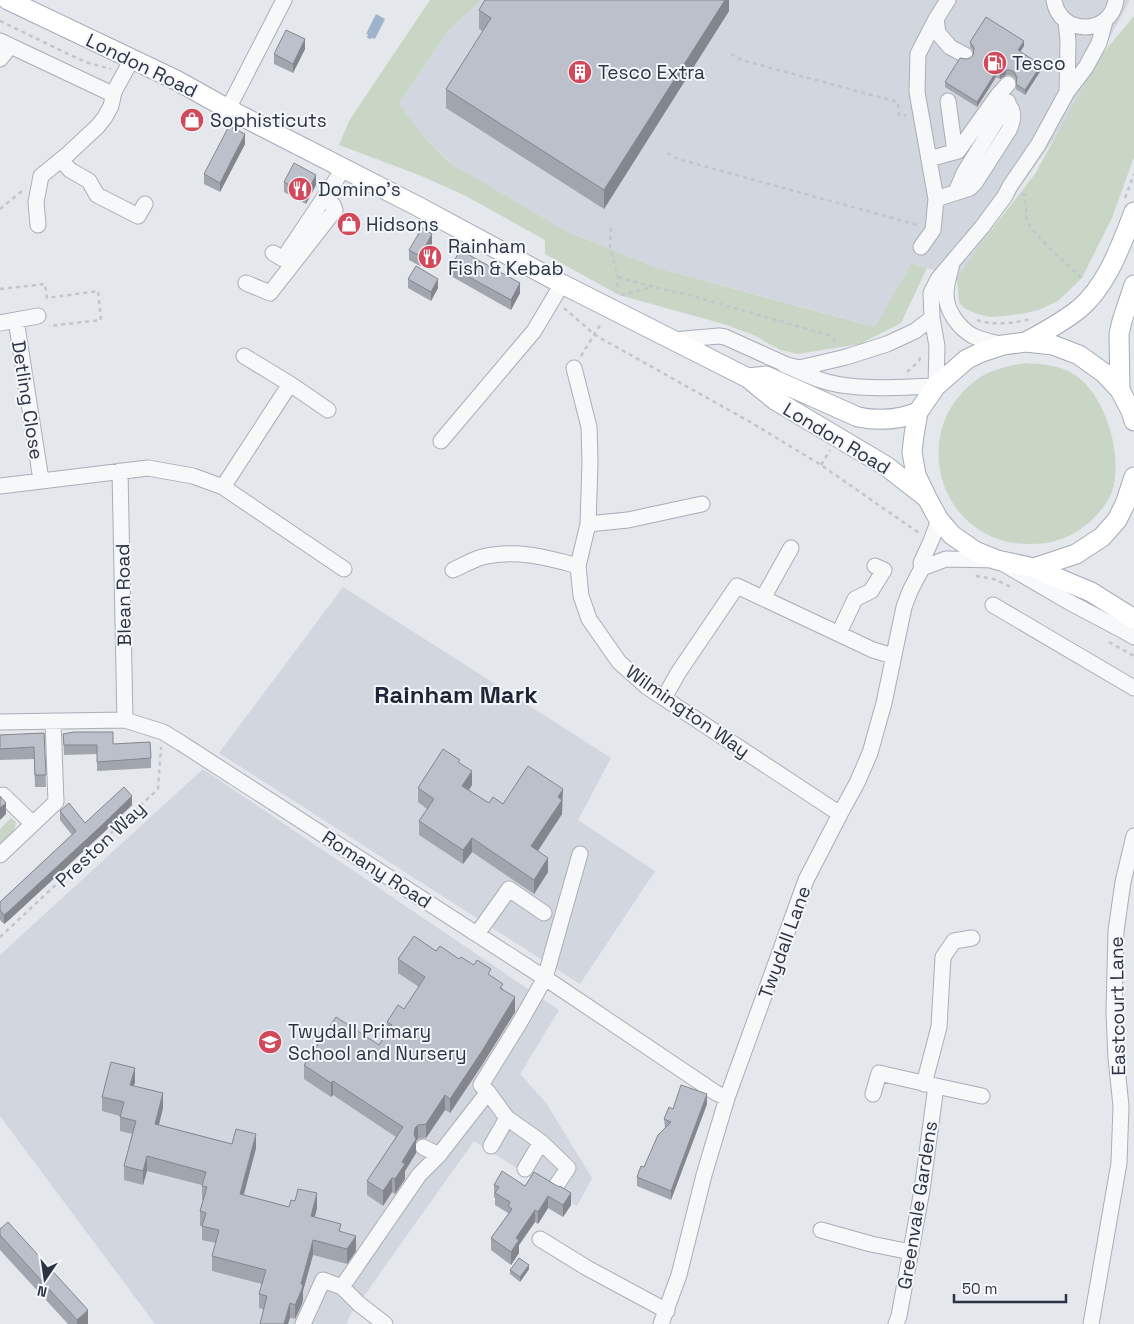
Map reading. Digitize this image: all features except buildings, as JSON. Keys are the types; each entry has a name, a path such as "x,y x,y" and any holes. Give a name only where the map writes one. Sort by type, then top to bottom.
{"main road":[{"name":"London Road","path":"8,0 176,80 562,284 748,378 775,400 886,466 927,498"},
{"path":"1026,342 1059,323 1089,300 1117,256 1134,212"},
{"path":"1120,390 1119,334 1134,285"},
{"path":"1134,421 1120,390 1104,373 1079,355 1053,345 1026,342 1003,345 968,359 936,386 918,412 914,428 912,452 916,475 927,498 939,520 952,535 975,551 997,560 1034,568 1091,592 1134,619"},
{"name":"London Road","path":"748,378 766,376 858,417 871,420 898,418 918,412"},
{"path":"1034,568 1076,554 1102,537 1117,520 1125,504 1134,477"}],"street":[{"path":"228,109 284,0"},
{"path":"921,247 933,230 936,200 917,92 918,54 948,0"},
{"path":"1054,0 1059,14 1066,21 1075,26 1085,28 1096,26 1105,20 1111,14 1116,0"},
{"path":"936,19 938,33 950,47 964,56"},
{"path":"673,340 725,337 813,377 843,385 865,387 936,386 937,346 932,318 931,293 938,279 982,227 1005,196 1038,145 1067,92 1086,67 1099,43 1105,20"},
{"path":"1066,21 1068,42 1067,92"},
{"path":"0,58 5,53 5,43 104,91 114,92"},
{"path":"38,225 36,202 41,176 100,124 111,106 114,92 132,59"},
{"path":"929,159 958,151 1005,94 1014,116 1012,123 975,183 970,188 936,200"},
{"path":"948,100 955,152"},
{"path":"61,160 70,170 89,181 97,195 138,216 145,204"},
{"path":"273,253 283,258 344,168"},
{"path":"246,283 270,293 335,210 325,196"},
{"path":"952,262 946,294 948,307 960,326 973,336 1003,345"},
{"path":"441,441 534,331 562,284"},
{"path":"783,364 798,368 846,357 888,344 915,331 932,318"},
{"name":"Detling Close","path":"16,320 41,480"},
{"name":"Detling Close","path":"0,323 16,320 42,322"},
{"path":"244,356 328,410"},
{"name":"Wilmington Way","path":"574,368 588,427 590,462 588,524 578,566 581,596 589,619 618,662 647,687 840,814"},
{"path":"223,487 290,384"},
{"path":"0,486 148,468 194,476 223,487 344,569"},
{"name":"Blean Road","path":"120,471 125,720"},
{"path":"588,524 628,520 702,504"},
{"name":"Twydall Lane","path":"664,1317 680,1275 704,1175 727,1098 806,880 857,783 870,753 884,704 904,607 922,568 921,563 939,520"},
{"path":"763,598 791,548"},
{"path":"453,570 480,558 507,553 542,556 578,566"},
{"path":"922,568 946,559 997,560 1134,638"},
{"path":"839,634 855,599 871,591 884,570 875,566"},
{"path":"664,698 678,672 737,586 874,650 893,656"},
{"path":"993,606 1134,688"},
{"name":"Romany Road","path":"0,722 125,720 162,732 545,978 716,1093 727,1098"},
{"path":"0,855 56,802 53,721"},
{"path":"2,795 33,824"},
{"name":"Eastcourt Lane","path":"1091,1324 1119,1163 1121,1106 1114,1012 1116,932 1122,882 1134,836"},
{"path":"556,1186 568,1168 541,1142 507,1118 481,1085 545,978 580,854"},
{"path":"477,934 509,888 544,913"},
{"name":"Greenvale Gardens","path":"896,1324 922,1190 930,1085 939,1027 943,957 954,942 972,938"},
{"path":"873,1094 879,1073 982,1096"},
{"path":"342,1287 419,1175 439,1155 488,1092"},
{"path":"491,1146 507,1118"},
{"path":"525,1169 541,1142"},
{"path":"423,1147 439,1155"},
{"path":"821,1230 871,1244 910,1252"},
{"path":"540,1239 664,1317"},
{"path":"303,1324 323,1280 342,1287 359,1304 385,1324"}],"path":[{"path":"0,21 85,62 114,70"},
{"path":"731,54 741,60 898,102 899,115 905,116 907,104 918,100"},
{"path":"667,153 678,159 933,230"},
{"path":"0,209 41,176"},
{"path":"1010,186 1025,195 1027,221 1032,229 1085,283"},
{"path":"611,228 610,246 618,277 616,298 619,295 653,287"},
{"path":"618,277 829,334 839,345"},
{"path":"0,289 45,284 47,298 98,291 101,320 42,322"},
{"path":"960,326 967,315 983,322 1007,323 1031,319"},
{"path":"574,368 595,335"},
{"path":"821,465 833,446"},
{"path":"973,576 994,580 1021,592"},
{"path":"1108,641 1134,656"},
{"name":"Preston Way","path":"0,937 158,789 162,732"}],"shaded area":[{"path":"481,0 1130,0 1060,130 957,278 915,264 905,276 876,327 657,268 568,232 453,165 425,138 399,103 447,32"},
{"path":"343,587 611,758 578,820 655,871 580,984 219,753"},
{"name":"Twydall Primary School and Nursery","path":"203,769 559,1010 520,1074 546,1103 592,1178 577,1206 474,1141 351,1314 346,1324 155,1324 0,1116 0,955"}],"green space":[{"path":"430,0 481,0 447,32 399,103 425,138 450,163 568,232 657,268 875,327 912,263 927,268 901,323 860,344 798,354 781,350 756,336 727,325 619,295 545,254 545,240 466,196 419,175 339,145 349,121"},
{"path":"1134,16 1134,157 1112,218 1082,278 1058,301 1039,310 990,317 964,308 959,302 957,278 981,243 1035,174 1099,58"},
{"path":"1025,363 1061,368 1072,373 1085,383 1096,397 1105,415 1115,454 1115,473 1112,491 1098,514 1073,534 1053,541 1031,544 1000,540 974,526 955,506 943,481 938,454 943,426 956,400 979,378 989,372"},
{"path":"11,818 16,822 14,829 11,835 0,845 0,829"}],"water":[{"path":"376,14 385,19 375,39 369,39 367,37 368,34 366,34"}],"place":[{"name":"Tesco","path":"995,63"},
{"name":"Tesco Extra","path":"580,72"},
{"name":"Sophisticuts","path":"192,120"},
{"name":"Domino's","path":"300,189"},
{"name":"Hidsons","path":"349,224"},
{"name":"Rainham Fish & Kebab","path":"430,257"},
{"name":"Twydall Primary School and Nursery","path":"270,1042"}],"district":[{"name":"Rainham Mark","path":"456,695"}]}
